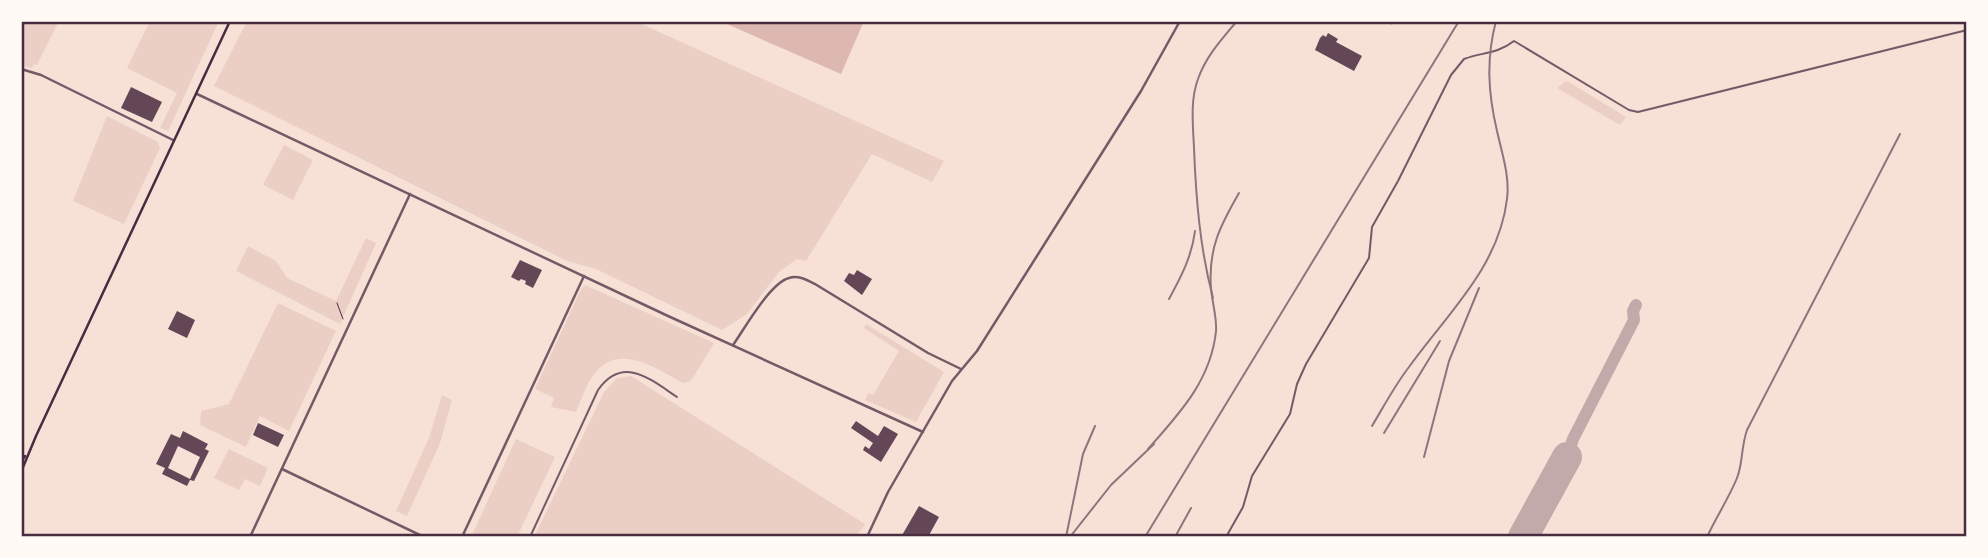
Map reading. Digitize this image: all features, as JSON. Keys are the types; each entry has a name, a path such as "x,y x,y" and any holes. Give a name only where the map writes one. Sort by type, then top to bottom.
{"main road":[{"path":"21,472 30,447 230,21"},
{"path":"21,462 30,447"}],"street":[{"path":"867,537 888,492 961,369 977,351 1134,103 1180,21"},
{"path":"1384,21 1403,21"},
{"path":"1226,537 1242,507 1252,476 1290,414 1297,384 1306,364 1369,258 1371,227 1398,181 1451,75 1464,59 1506,48 1514,41 1629,110 1638,112 1967,28 1964,21"},
{"path":"21,69 41,75 175,140"},
{"path":"197,94 923,432"},
{"path":"250,537 410,194"},
{"path":"462,537 584,276"},
{"path":"733,345 776,286 796,277 815,284 928,353 961,369"},
{"path":"530,537 605,380 614,374 631,371 647,377 677,397"},
{"path":"282,469 424,537"}],"path":[{"path":"337,303 344,319"}],"shaded area":[{"path":"21,21 59,21 37,65 34,64 32,68 21,65"},
{"path":"150,21 219,21 168,131 160,128 177,93 127,68"},
{"path":"247,21 635,21 944,161 932,182 872,154 806,261 797,259 779,272 747,314 722,330 596,269 567,261 214,86"},
{"path":"720,21 864,21 841,74"},
{"path":"1566,81 1626,117 1620,125 1557,88"},
{"path":"107,116 158,142 160,148 124,224 73,201"},
{"path":"284,145 313,160 293,200 263,185"},
{"path":"366,238 376,243 340,324 236,271 248,246 276,261 287,278 336,301"},
{"path":"585,285 714,343 691,381 683,383 636,360 613,360 602,366 592,377 576,412 551,407 554,398 535,389"},
{"path":"278,303 336,331 289,431 260,416 246,447 200,425 201,411 229,404"},
{"path":"866,324 944,372 916,422 865,400 868,393 873,395 899,351 864,328"},
{"path":"631,376 865,524 856,537 534,537 604,392 617,378"},
{"path":"442,395 452,400 440,443 407,516 396,511 429,438"},
{"path":"516,439 555,457 517,537 471,537"},
{"path":"229,449 268,468 260,486 245,479 239,490 214,478"}],"building":[{"path":"1328,33 1338,39 1336,42 1362,56 1354,71 1315,50 1320,38 1323,35 1326,37"},
{"path":"131,87 162,102 152,122 121,108"},
{"path":"520,260 542,270 533,288 525,284 526,281 511,277"},
{"path":"857,270 872,279 862,295 844,281 849,273 854,275"},
{"path":"177,311 195,320 187,338 168,329"},
{"path":"856,421 878,436 884,426 898,434 881,462 863,450 865,446 869,449 873,443 851,428"},
{"path":"258,423 284,435 278,447 253,435"},
{"path":"183,431 208,444 205,449 209,451 194,481 190,480 187,486 162,474 165,468 156,464 171,434 180,438","holes":["178,446 200,457 190,479 168,468"]},
{"path":"919,506 939,517 928,537 901,537"}],"taxiway":[{"path":"1567,457 1573,439 1634,320 1633,311 1636,305"}],"runway":[{"path":"1523,537 1567,457"}],"railway":[{"path":"1213,298 1199,224 1193,104 1195,87 1205,63 1237,21"},
{"path":"1145,537 1459,21"},
{"path":"1372,426 1404,374 1469,289 1494,246 1502,224 1507,182 1489,76 1496,21"},
{"path":"1707,537 1737,478 1747,430 1900,134"},
{"path":"1148,449 1182,409 1208,365 1216,331 1211,261 1221,227 1239,193"},
{"path":"1169,299 1189,258 1195,231"},
{"path":"1424,457 1449,361 1479,288"},
{"path":"1384,433 1440,341"},
{"path":"1066,537 1083,454 1095,426"},
{"path":"1070,537 1111,485 1154,444"},
{"path":"1175,537 1191,508"}]}
